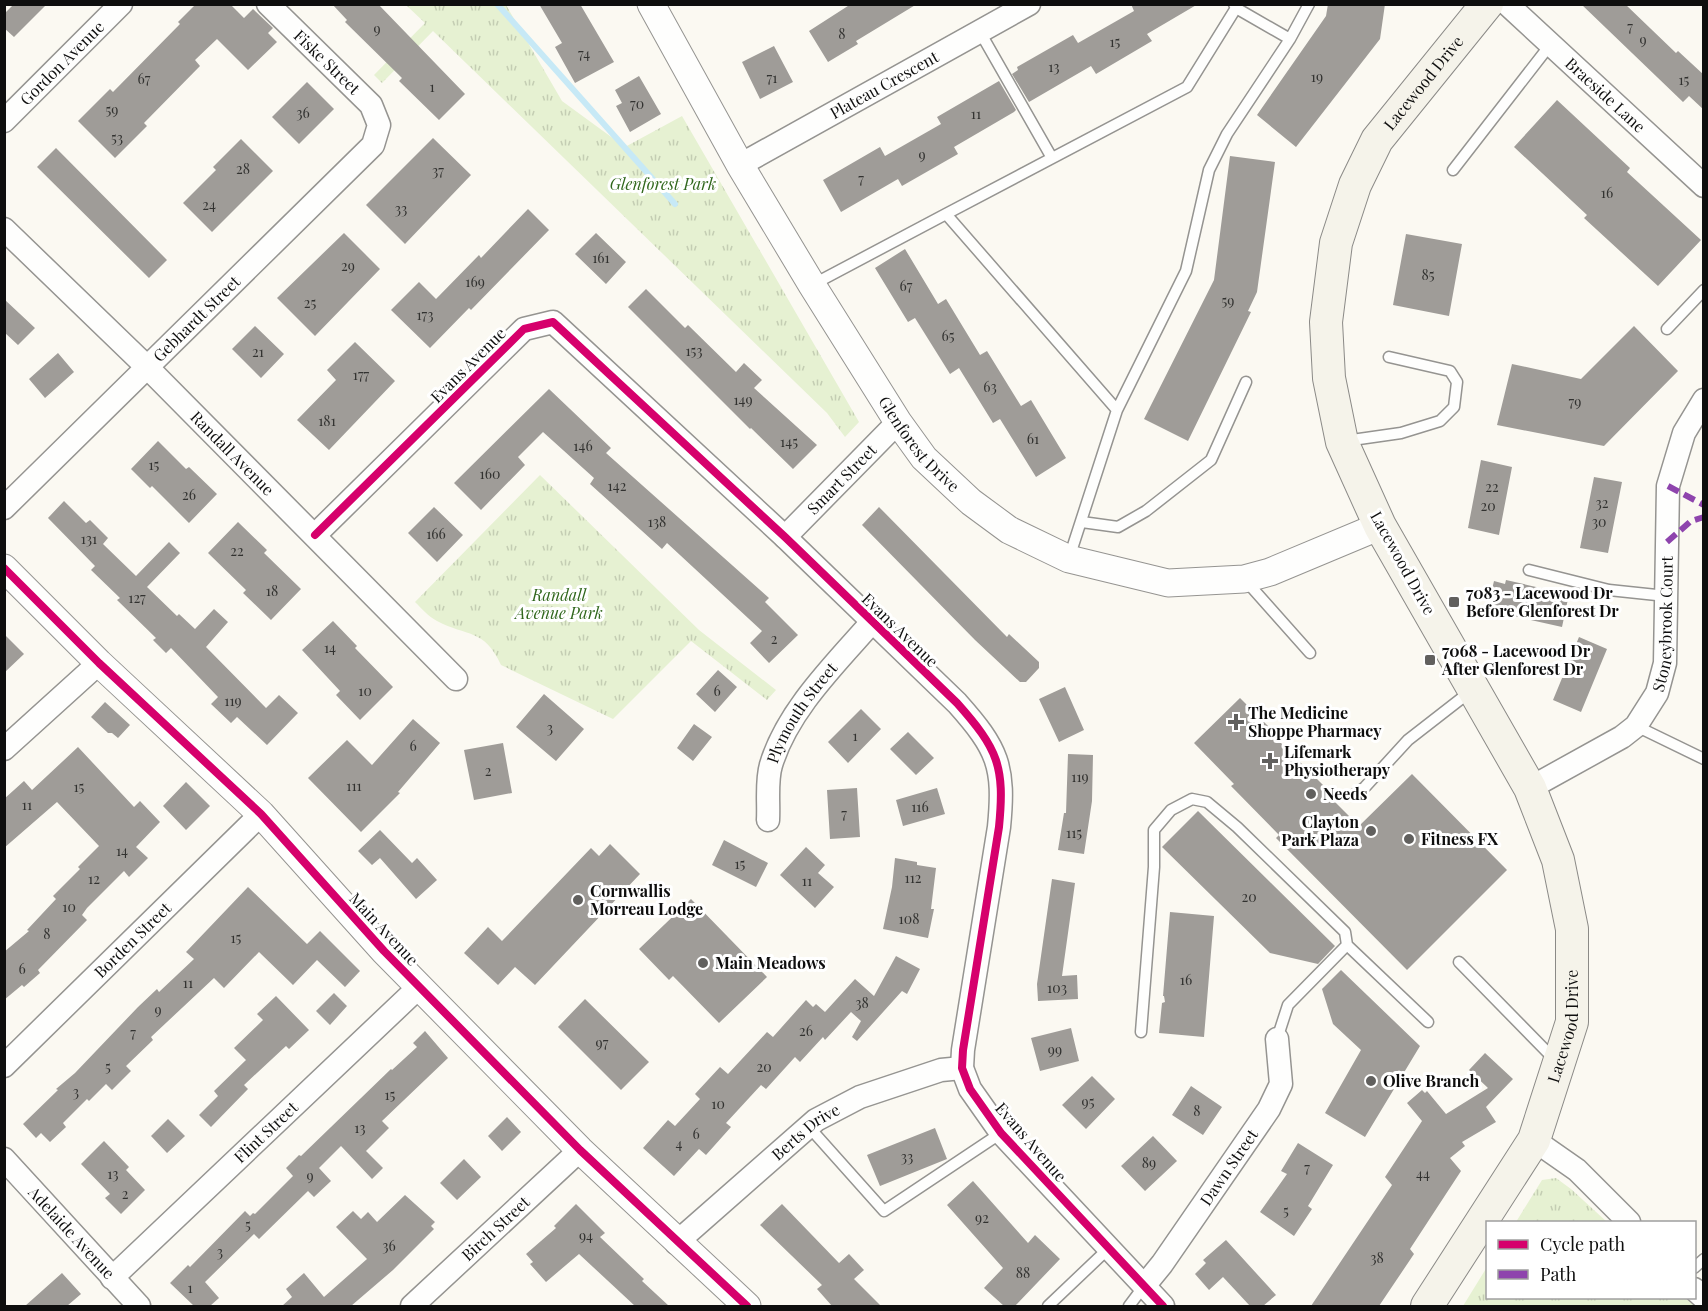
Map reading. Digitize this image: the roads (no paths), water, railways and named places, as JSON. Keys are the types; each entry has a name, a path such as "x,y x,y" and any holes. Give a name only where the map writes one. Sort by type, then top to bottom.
{"main road":[{"name":"Lacewood Drive","path":"1427,1306 1534,1140 1572,1022 1572,929 1558,860 1530,788 1380,526 1342,442 1329,378 1326,322 1336,243 1355,185 1377,140 1487,4"}],"street":[{"name":"Gordon Avenue","path":"4,121 122,4"},
{"name":"Fiske Street","path":"268,4 371,105 379,125"},
{"name":"Glenforest Drive","path":"651,4 740,165 898,422 924,458 971,502 1009,530 1069,559 1168,583 1244,579 1270,572 1380,526"},
{"name":"Plateau Crescent","path":"740,165 1029,4"},
{"name":"Braeside Lane","path":"1507,4 1704,186"},
{"name":"Gebhardt Street","path":"4,508 373,145 379,125"},
{"name":"Randall Avenue","path":"4,229 148,368 456,679"},
{"name":"Evans Avenue","path":"315,535 524,329 553,322 785,537 957,703 979,728 992,749 1000,771 1002,794 962,1068 970,1089 1001,1133 1163,1306"},
{"name":"Stoneybrook Court","path":"1530,788 1622,737 1636,726 1657,693 1665,663 1668,486 1684,433 1704,400"},
{"name":"Smart Street","path":"785,537 898,422"},
{"name":"Main Avenue","path":"4,568 99,663 261,814 384,951 580,1150 676,1243 747,1306"},
{"name":"Plymouth Street","path":"768,820 771,767 785,729 826,675 872,622"},
{"path":"4,749 99,663"},
{"name":"Borden Street","path":"4,1066 261,814"},
{"name":"Flint Street","path":"112,1278 419,987"},
{"name":"Dawn Street","path":"1144,1286 1162,1264 1269,1109 1281,1084 1277,1039"},
{"name":"Berts Drive","path":"676,1243 816,1120 860,1096 941,1070 962,1068"},
{"path":"1534,1140 1577,1170 1628,1221"},
{"name":"Birch Street","path":"412,1306 580,1150"},
{"name":"Adelaide Avenue","path":"4,1159 139,1306"}],"lane":[{"path":"1069,559 1117,410 1186,271 1209,170 1227,134 1290,39 1309,4"},
{"path":"812,285 1186,87 1235,6 1290,39"},
{"path":"980,32 1052,158"},
{"path":"1453,170 1550,45"},
{"path":"946,214 1117,410"},
{"path":"1667,329 1704,290"},
{"path":"1342,442 1401,433 1440,421 1455,407 1457,382 1450,370 1389,357"},
{"path":"1082,522 1118,527 1146,511 1211,460 1246,382"},
{"path":"1529,570 1609,590 1666,596"},
{"path":"1244,579 1310,653"},
{"path":"1355,794 1365,787 1408,740 1475,689"},
{"path":"1636,726 1704,759"},
{"path":"1141,1032 1154,867 1154,830 1171,810 1192,799 1207,802 1237,827 1345,932 1347,945 1428,1022"},
{"path":"1277,1039 1288,1005 1347,945"},
{"path":"1459,962 1558,1064"},
{"path":"809,1127 884,1212 1001,1133"},
{"path":"1048,1306 1109,1248"},
{"path":"1129,1306 1144,1286"}],"waterway":[{"path":"497,4 675,204"}],"place":[{"name":"7083 - Lacewood Dr Before Glenforest Dr","path":"1454,602"},
{"name":"7068 - Lacewood Dr After Glenforest Dr","path":"1430,660"},
{"name":"The Medicine Shoppe Pharmacy","path":"1236,722"},
{"name":"Lifemark Physiotherapy","path":"1270,761"},
{"name":"Needs","path":"1311,794"},
{"name":"Clayton Park Plaza","path":"1371,831"},
{"name":"Fitness FX","path":"1409,839"},
{"name":"Cornwallis Morreau Lodge","path":"578,900"},
{"name":"Main Meadows","path":"703,963"},
{"name":"Olive Branch","path":"1371,1081"}],"park label":[{"name":"Glenforest Park","path":"663,184"},
{"name":"Randall Avenue Park","path":"559,604"}]}
